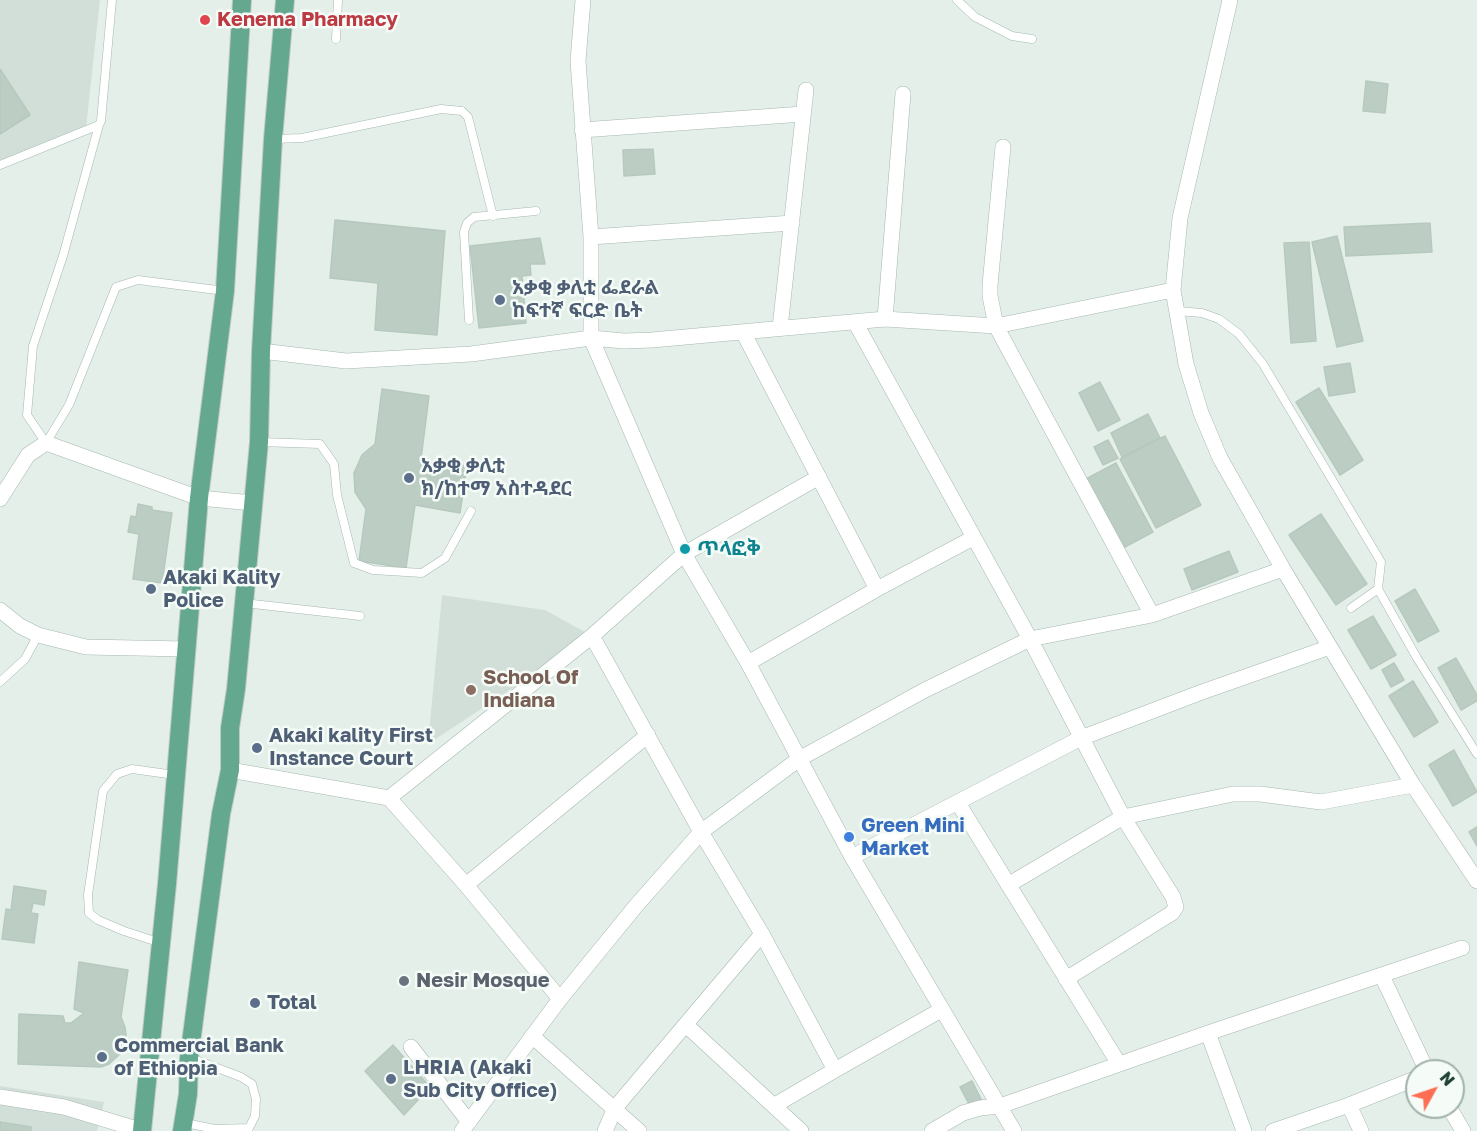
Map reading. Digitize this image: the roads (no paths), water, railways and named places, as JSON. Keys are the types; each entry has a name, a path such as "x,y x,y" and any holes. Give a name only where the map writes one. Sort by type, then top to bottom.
{"main road":[{"path":"142,1131 161,943 199,498 225,291 242,0"},
{"path":"182,1127 188,1094 189,1058 221,814 230,770 230,728 237,689 259,442 261,351 273,139 285,0"}],"street":[{"path":"583,0 578,61 591,237 591,338 684,555 748,663 852,857 1014,1131"},
{"path":"1230,0 1180,218 1173,290 1186,364 1220,458 1282,569 1413,785 1477,881"},
{"path":"780,328 806,90"},
{"path":"885,319 903,94"},
{"path":"582,130 803,114"},
{"path":"1003,147 990,285 996,326 1152,615"},
{"path":"591,237 792,223"},
{"path":"261,351 346,360 471,354 591,338 624,341 651,340 885,319 996,326 1173,290"},
{"path":"855,322 1030,639 1123,818 1173,897 1176,907 1172,914 1066,979"},
{"path":"744,332 877,589"},
{"path":"0,499 28,456 46,443 199,498 253,503"},
{"path":"389,798 592,636 684,555 819,477"},
{"path":"748,663 877,589 973,538"},
{"path":"411,1047 465,1126 560,999 635,907 701,832 799,759 925,690 1030,639 1152,615 1282,569"},
{"path":"0,610 20,626 38,635 86,647 185,649"},
{"path":"592,636 701,832 762,934 835,1070"},
{"path":"852,857 1081,738 1330,647"},
{"path":"466,885 648,735"},
{"path":"230,770 389,798 466,885 560,999"},
{"path":"1008,885 1123,818 1233,794 1260,794 1321,802 1413,785"},
{"path":"958,803 1119,1064"},
{"path":"605,1131 615,1108 762,934"},
{"path":"932,1131 963,1113 1000,1106 1462,948"},
{"path":"1382,976 1421,1059"},
{"path":"775,1105 941,1010"},
{"path":"686,1025 801,1131"},
{"path":"1208,1033 1244,1131"},
{"path":"532,1036 639,1131"},
{"path":"1272,1131 1349,1105 1405,1083"},
{"path":"0,1097 86,1113 142,1131"},
{"path":"1349,1105 1361,1131"}],"lane":[{"path":"112,0 101,121 63,256 33,346 27,415 46,443 69,405 116,287 138,280 225,291"},
{"path":"336,39 338,0"},
{"path":"957,0 975,17 1012,36 1032,39"},
{"path":"273,139 302,138 441,109 462,111 468,117 493,216"},
{"path":"0,165 99,125"},
{"path":"469,320 464,232 466,223 474,218 536,211"},
{"path":"1177,312 1202,313 1219,319 1239,334 1263,364 1381,562 1378,590 1477,754"},
{"path":"259,442 320,444 334,464 337,495 354,564 373,570 422,573 445,558 471,511"},
{"path":"1351,608 1378,590"},
{"path":"244,603 360,616"},
{"path":"0,682 25,659 38,635"},
{"path":"161,943 98,920 89,913 88,895 104,791 117,774 132,769 175,775"},
{"path":"182,1127 249,1128 255,1116 256,1099 252,1084 241,1077 189,1058"}],"place":[{"name":"Kenema Pharmacy","path":"205,20"},
{"name":"አቃቂ ቃሊቲ ፌደራል ከፍተኛ ፍርድ ቤት","path":"500,300"},
{"name":"አቃቂ ቃሊቲ ክ/ከተማ አስተዳደር","path":"409,478"},
{"name":"ጥላፎቅ","path":"685,549"},
{"name":"Akaki Kality Police","path":"151,589"},
{"name":"School Of Indiana","path":"471,690"},
{"name":"Akaki kality First Instance Court","path":"257,748"},
{"name":"Green Mini Market","path":"849,837"},
{"name":"Nesir Mosque","path":"404,981"},
{"name":"Total","path":"255,1003"},
{"name":"Commercial Bank of Ethiopia","path":"102,1057"},
{"name":"LHRIA (Akaki Sub City Office)","path":"391,1079"}]}
